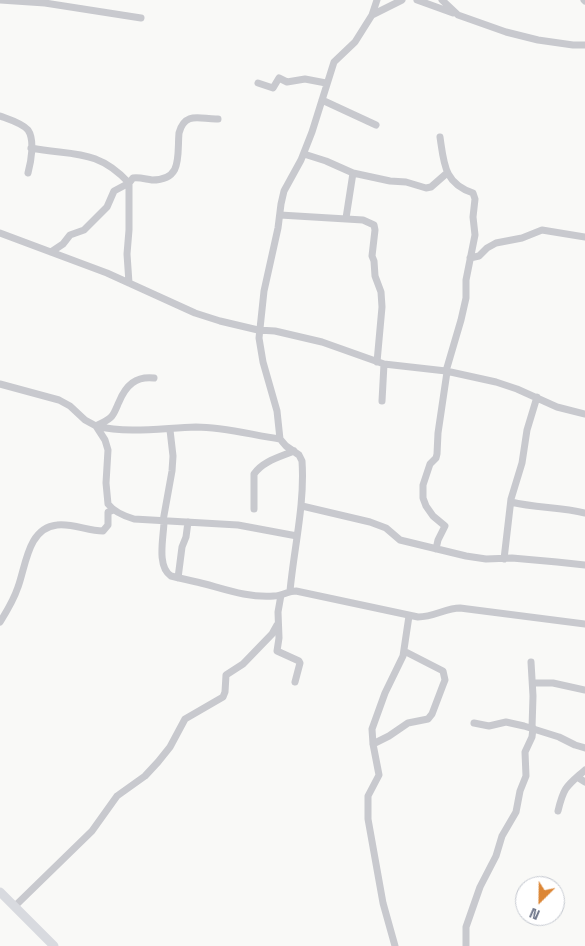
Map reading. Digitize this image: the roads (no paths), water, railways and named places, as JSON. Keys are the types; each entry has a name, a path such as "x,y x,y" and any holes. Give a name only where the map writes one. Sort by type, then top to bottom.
{"main road":[{"path":"0,892 54,946"}],"street":[{"path":"0,0 45,3 140,18"},
{"path":"290,591 302,506 302,461 280,439 278,418 263,362 258,330 284,190 304,154 334,62 355,42 372,15 377,0"},
{"path":"372,15 402,0"},
{"path":"417,0 506,32 538,40 585,45"},
{"path":"442,0 458,14"},
{"path":"258,83 274,88 280,78 286,82 304,79 326,83"},
{"path":"322,100 376,125"},
{"path":"0,116 28,130 31,148 28,173"},
{"path":"51,252 63,244 70,235 84,230 107,207 114,191 129,183 132,178 154,180 170,177 174,174 177,165 180,130 186,122 196,117 218,119"},
{"path":"436,549 445,526 433,516 426,506 423,498 423,485 430,464 438,454 438,432 446,371 456,341 466,298 465,286 475,235 472,217 475,195 456,185 447,173 440,137"},
{"path":"31,148 68,152 105,162 119,172 129,183 128,254 130,283"},
{"path":"304,154 335,164 354,173 390,181 406,182 420,188 431,187 447,173"},
{"path":"346,218 354,173"},
{"path":"280,216 346,218 367,221 375,227 372,256 375,276 381,292 382,401"},
{"path":"470,258 479,256 496,243 522,238 542,230 585,237"},
{"path":"0,233 130,283 195,313 258,330 275,331 322,342 381,363 446,371 496,382 517,388 557,407 585,414"},
{"path":"96,426 113,415 122,395 130,385 144,377 154,378"},
{"path":"0,384 59,400 96,426 133,431 196,427 221,428 280,439"},
{"path":"504,559 511,502 522,463 527,430 537,397"},
{"path":"96,426 105,440 108,450 107,501 114,510 134,519 238,525 297,536"},
{"path":"170,430 172,471 164,521 162,560 167,573 178,578 204,583 231,592 266,596 282,595 290,591 308,592 409,616 425,617 460,608 585,624"},
{"path":"254,509 254,474 268,462 294,451"},
{"path":"511,502 530,507 569,509 585,513"},
{"path":"302,506 371,522 386,528 400,540 466,556 585,565"},
{"path":"0,622 18,587 33,542 44,528 60,525 89,531 103,531 108,525 109,511 114,510"},
{"path":"178,578 182,546 186,538 188,522"},
{"path":"282,595 279,603 277,625 279,638 277,651 298,660 300,664 295,682"},
{"path":"395,946 380,888 368,820 368,796 380,775 373,744 372,729 377,711 400,664 404,651 409,616"},
{"path":"15,906 92,831 117,796 145,776 158,762 170,747 185,719 223,697 226,692 226,675 243,664 272,634 277,625"},
{"path":"373,744 408,723 428,719 432,714 445,680 443,671 404,651"},
{"path":"466,946 466,927 480,887 496,856 502,836 516,812 520,791 526,776 525,752 532,737 533,683 531,662"},
{"path":"533,683 553,683 585,690"},
{"path":"474,723 489,726 506,722 532,728 585,748"},
{"path":"558,811 562,795 568,784 585,770"},
{"path":"577,777 585,782"}]}
